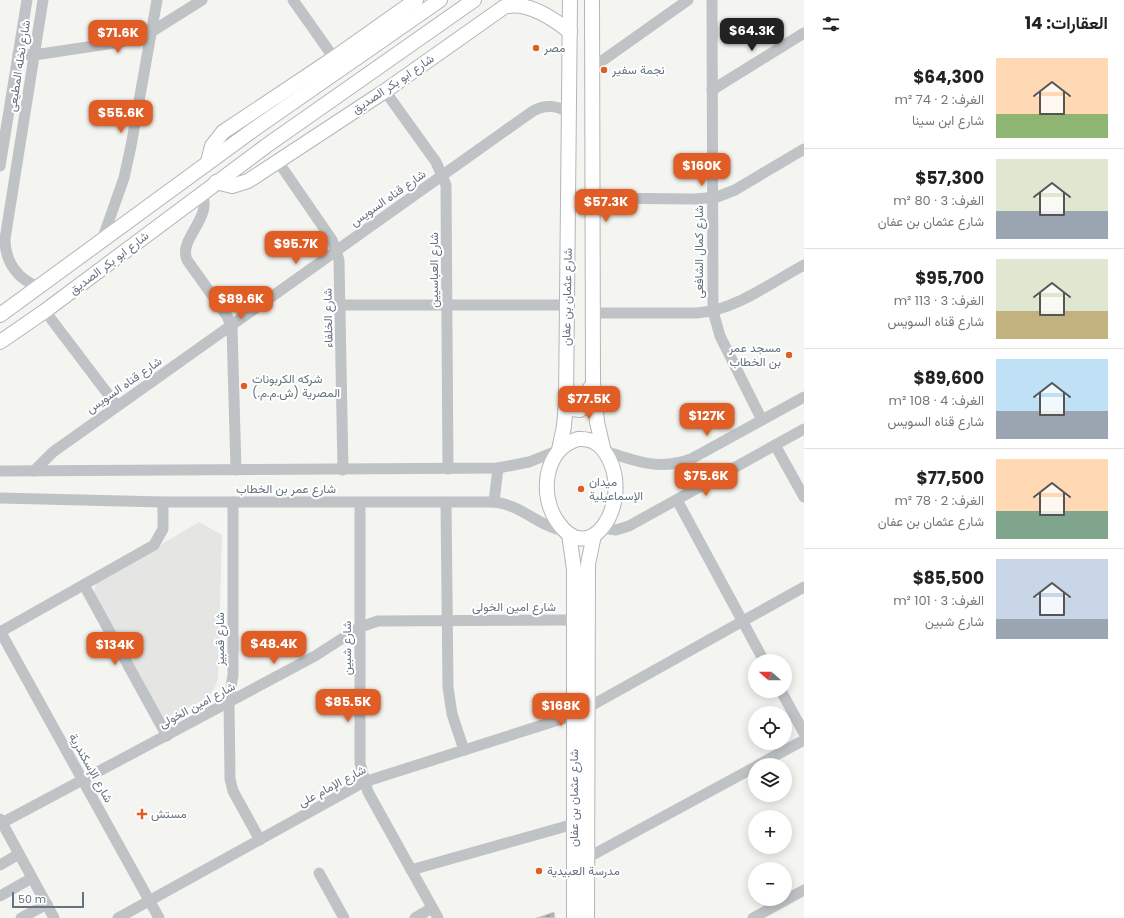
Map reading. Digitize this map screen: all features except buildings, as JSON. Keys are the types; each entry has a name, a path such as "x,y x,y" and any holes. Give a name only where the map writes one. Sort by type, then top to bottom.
{"main road":[{"path":"208,162 212,146 223,132 334,58 416,0"},
{"name":"شارع ابو بكر الصديق","path":"0,315 208,162 440,0"},
{"name":"شارع ابو بكر الصديق","path":"0,342 45,311 216,182 474,0"},
{"name":"شارع عثمان بن عفان","path":"559,450 564,426 566,402 570,0"},
{"path":"592,1 593,376 595,409 604,450 613,466 616,490 614,507 598,532 581,538 567,533 551,511 547,493 550,468 559,450 578,438 589,439 604,450"},
{"name":"شارع ابو بكر الصديق","path":"216,182 228,186 240,184 385,91 500,9 514,2 556,21 570,32"},
{"path":"566,402 573,410 582,409 586,402 593,376"},
{"name":"شارع عثمان بن عفان","path":"587,918 588,559 598,532"},
{"name":"شارع عثمان بن عفان","path":"567,533 574,564 574,918"}],"street":[{"name":"شارع نخله المطيعى","path":"0,166 27,0"},
{"name":"شارع نخله المطيعى","path":"39,287 25,280 17,273 9,260 5,244 43,0"},
{"path":"102,240 124,178 131,146 156,0"},
{"path":"18,54 34,55 121,42 151,32 202,0"},
{"path":"293,0 334,58"},
{"path":"592,68 688,0"},
{"name":"شارع كمال الشافعى","path":"712,0 713,311 720,336 762,420"},
{"path":"712,90 804,33"},
{"name":"شارع العباسيين","path":"385,91 436,162 443,175 447,195 448,469"},
{"name":"شارع قناه السويس","path":"34,471 50,454 537,109 552,106 560,108 569,114"},
{"path":"593,198 712,198 735,190 804,149"},
{"name":"شارع الخلفاء","path":"277,160 329,236 336,250 340,265 343,470"},
{"path":"202,193 205,200 202,214 197,226 186,244 185,254 187,260 231,325 233,336 236,470"},
{"path":"593,313 697,313 713,311 732,304 804,265"},
{"path":"341,305 567,305"},
{"path":"45,311 117,406"},
{"path":"604,450 645,464 659,466 673,465 691,459 804,397"},
{"path":"598,532 626,528 804,429"},
{"path":"775,445 804,497"},
{"name":"شارع عمر بن الخطاب","path":"0,471 498,468 529,462 559,450"},
{"path":"494,502 498,468"},
{"name":"شارع عمر بن الخطاب","path":"0,498 163,502 494,502 514,507 545,525 567,533"},
{"path":"677,500 760,654"},
{"path":"0,631 154,545 163,530 163,502"},
{"name":"شارع قمبيز","path":"233,502 233,675 229,702 230,779 233,791 260,840"},
{"name":"شارع شبين","path":"360,502 360,763 364,782 435,913"},
{"path":"446,502 447,621 450,700 464,750"},
{"path":"84,585 167,736"},
{"path":"587,708 804,587"},
{"name":"شارع امين الخولى","path":"1,822 83,781 315,656 360,627 378,621 574,620"},
{"name":"شارع الإسكندرية","path":"0,631 159,918"},
{"path":"785,698 804,733"},
{"name":"شارع الإمام على","path":"118,918 364,782 574,715"},
{"path":"771,758 804,740"},
{"path":"587,858 748,771"},
{"path":"1,822 54,918"},
{"path":"411,870 574,824"},
{"path":"0,865 19,854"},
{"path":"319,873 344,918"},
{"path":"0,896 32,878"},
{"path":"753,918 804,890"},
{"path":"21,918 47,904"},
{"path":"415,918 435,913"}],"shaded area":[{"path":"199,522 222,535 218,679 214,689 206,699 161,720 94,593 96,583"}],"place":[{"name":"مصر","path":"536,48"},
{"name":"نجمة سفير","path":"604,70"},
{"name":"مسجد عمر بن الخطاب","path":"789,355"},
{"name":"شركه الكربونات المصرية (ش.م.م.)","path":"244,386"},
{"name":"ميدان الإسماعيلية","path":"581,489"},
{"name":"مستش","path":"142,814"},
{"name":"مدرسة العبيدية","path":"539,871"}]}
